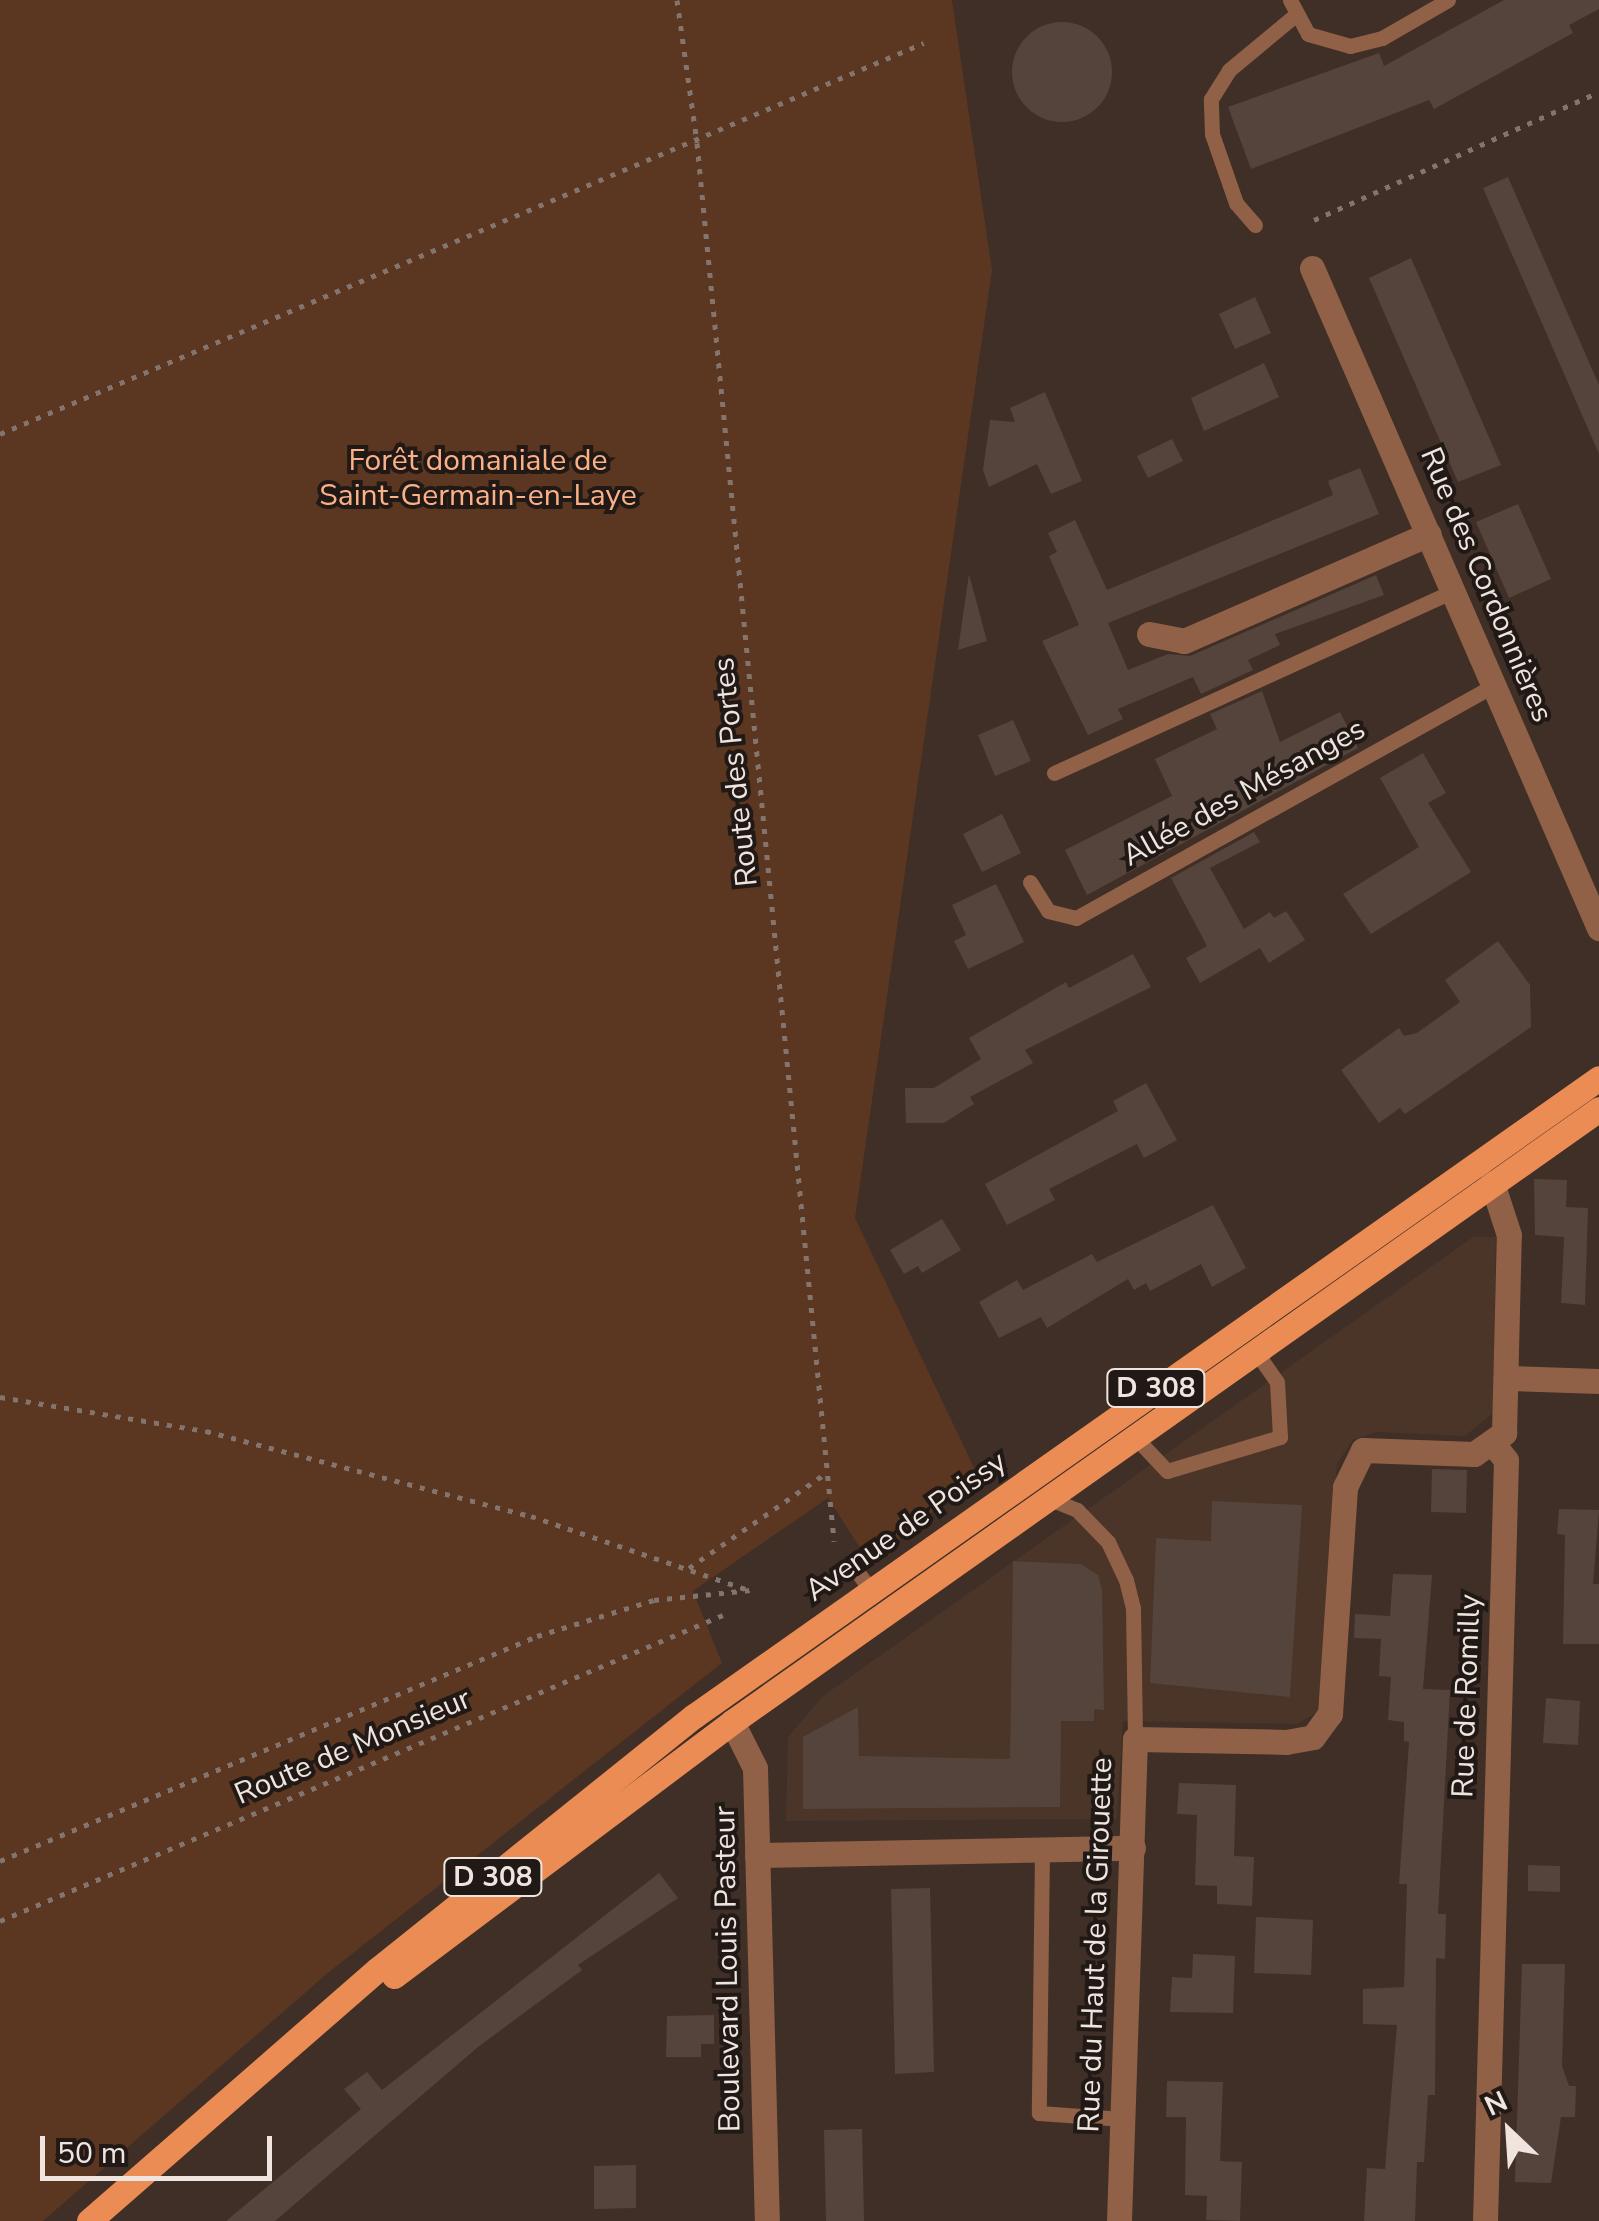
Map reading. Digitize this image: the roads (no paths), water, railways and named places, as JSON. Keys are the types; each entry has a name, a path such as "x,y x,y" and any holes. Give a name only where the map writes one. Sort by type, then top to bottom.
{"main road":[{"name":"Avenue de Poissy","path":"276,2061 732,1722 1255,1350 1484,1174 1599,1078"},
{"name":"Avenue de Poissy","path":"89,2221 378,1968 864,1581 1034,1478 1118,1415 1484,1174 1599,1109"},
{"path":"716,1700 732,1722"}],"street":[{"name":"Rue des Cordonnières","path":"1312,268 1599,928"},
{"path":"1149,634 1184,641 1429,534"},
{"name":"Rue de Romilly","path":"1484,1174 1509,1235 1499,1282 1508,1378 1504,1433 1494,1446 1506,1460 1486,2221"},
{"path":"1508,1378 1599,1380"},
{"path":"1118,1415 1134,1436"},
{"name":"Rue du Haut de la Girouette","path":"1118,2221 1135,1738 1313,1737 1330,1714 1346,1487 1364,1450 1474,1454 1494,1446"},
{"path":"1034,1478 1050,1498"},
{"name":"Boulevard Louis Pasteur","path":"732,1722 755,1768 767,2221"},
{"path":"757,1855 1133,1848"}],"lane":[{"path":"1256,225 1236,203 1212,134 1210,99 1229,70 1292,8 1330,45 1350,46 1382,38 1448,0"},
{"path":"1054,772 1452,592"},
{"name":"Allée des Mésanges","path":"1030,882 1048,911 1076,918 1494,685"},
{"path":"1134,1436 1167,1471 1280,1437 1277,1382 1255,1350"},
{"path":"1050,1498 1088,1520 1108,1542 1126,1580 1133,1608 1135,1738"},
{"path":"1042,1850 1038,2113 1122,2119"}],"park label":[{"name":"Forêt domaniale de Saint-Germain-en-Laye","path":"478,478"}]}
